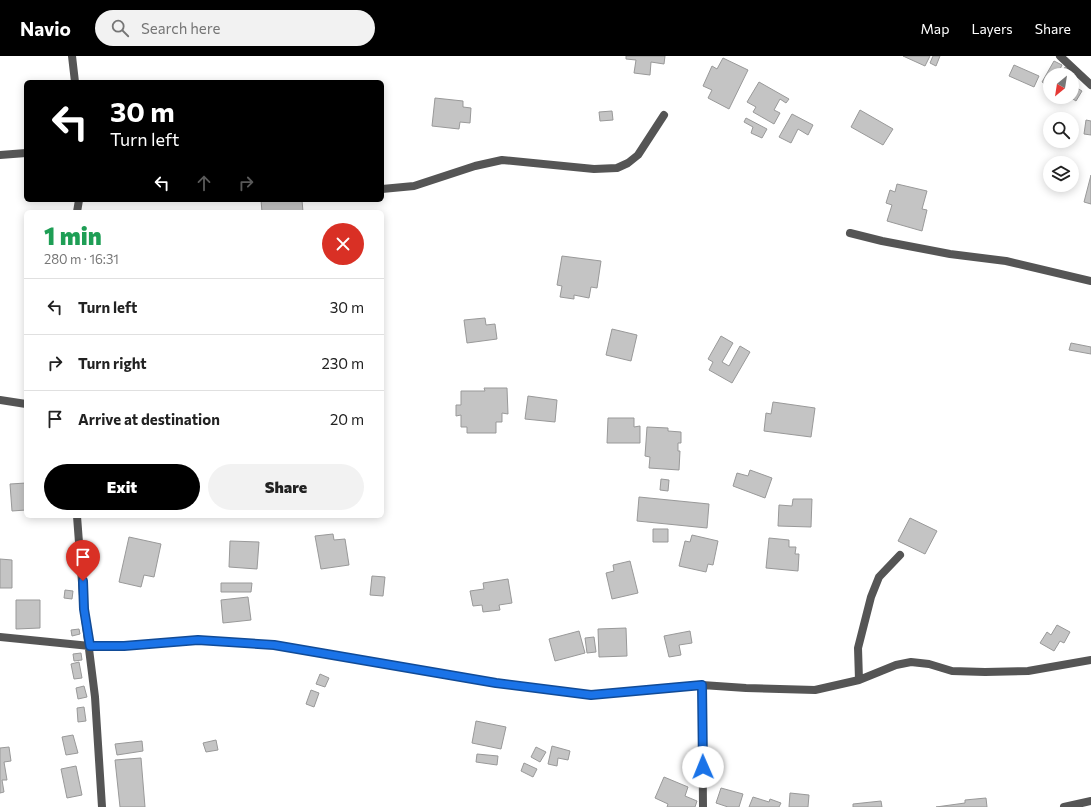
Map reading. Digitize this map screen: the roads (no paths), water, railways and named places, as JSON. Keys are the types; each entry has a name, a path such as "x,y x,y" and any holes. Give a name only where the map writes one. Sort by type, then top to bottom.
{"street":[{"path":"72,56 75,80"},
{"path":"1060,56 1091,85"},
{"path":"384,189 414,186 475,166 502,160 594,169 618,168 628,163 638,155 664,115"},
{"path":"0,155 24,153"},
{"path":"850,233 882,241 950,254 1006,261 1091,281"},
{"path":"0,400 24,404"},
{"path":"77,518 84,609 90,646 95,697 102,807"},
{"path":"859,680 858,648 871,597 879,577 900,555"},
{"path":"0,637 90,646 124,646 198,640 274,645 496,683 591,695 702,685 815,690 859,680 896,665 911,662 929,664 952,671 1028,671 1091,660"},
{"path":"702,685 703,807"},
{"path":"1064,807 1091,801"}]}
